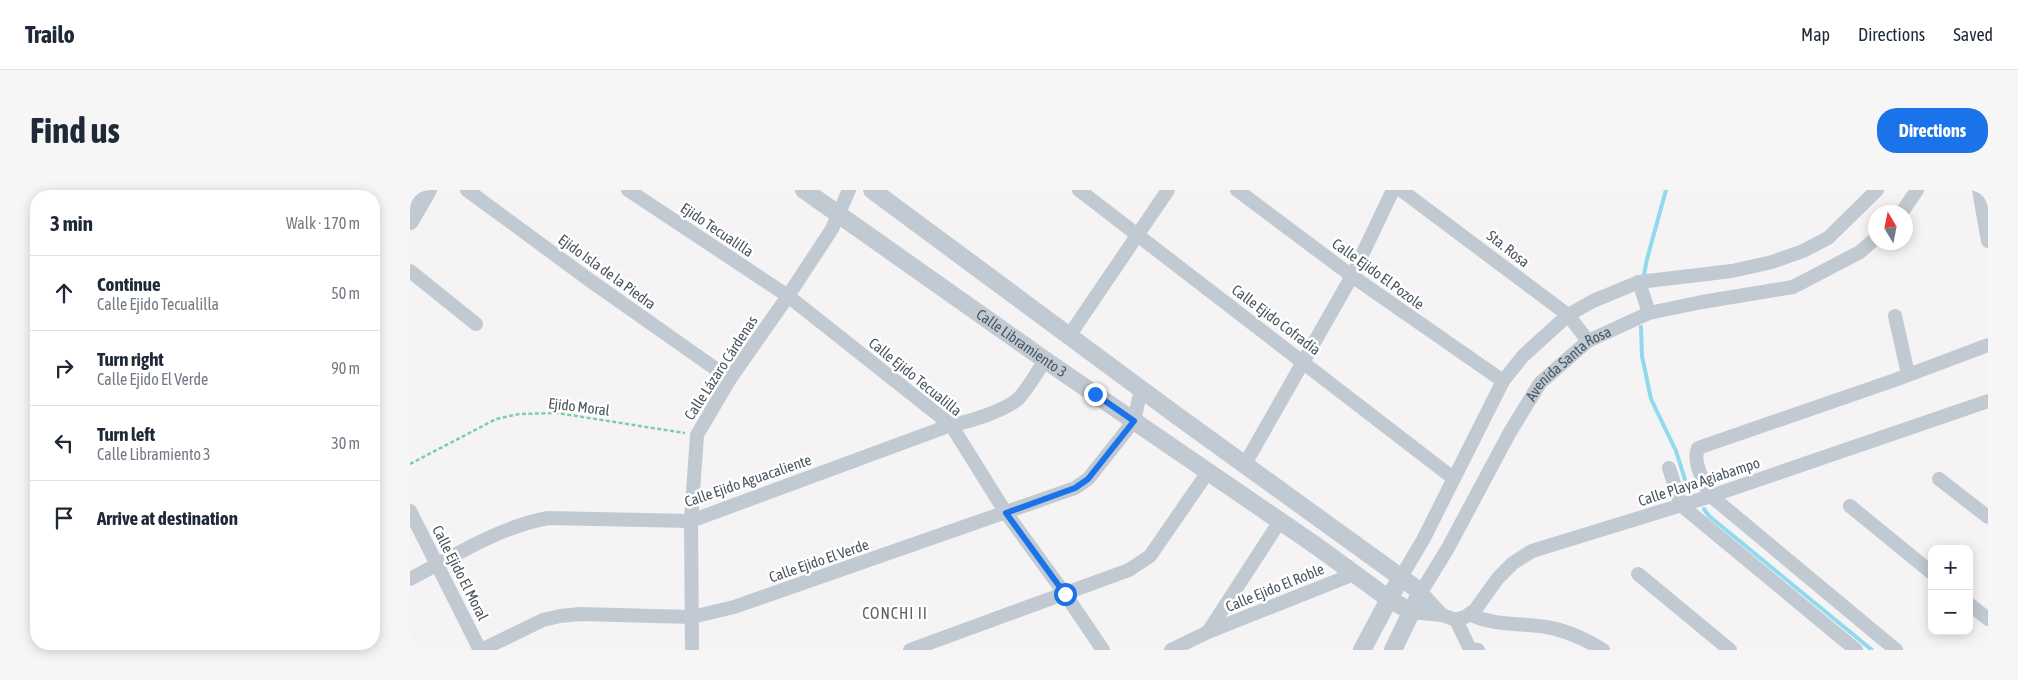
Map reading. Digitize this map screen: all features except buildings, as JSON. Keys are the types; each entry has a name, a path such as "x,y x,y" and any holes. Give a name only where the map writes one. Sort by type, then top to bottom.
{"street":[{"path":"410,221 428,190"},
{"name":"Ejido Isla de la Piedra","path":"467,190 588,279 730,379"},
{"name":"Ejido Tecualilla","path":"628,190 788,296"},
{"name":"Calle Libramiento 3","path":"804,190 1280,521 1388,599 1412,612"},
{"name":"Calle Lázaro Cárdenas","path":"692,650 691,520 697,435 730,379 832,229 849,190"},
{"path":"872,190 1141,389 1401,577 1421,592 1442,615"},
{"name":"Calle Ejido Cofradía","path":"1079,190 1453,478"},
{"path":"1069,336 1168,190"},
{"name":"Calle Ejido El Pozole","path":"1237,190 1352,276 1503,381"},
{"path":"1245,464 1352,276 1393,190"},
{"name":"Sta. Rosa","path":"1402,190 1568,315 1588,342"},
{"path":"1362,650 1388,599 1423,540 1503,381 1523,356 1568,315 1639,282 1732,271 1772,262 1803,251 1828,238 1877,190"},
{"path":"1907,205 1917,190"},
{"path":"1979,190 1988,241"},
{"name":"Avenida Santa Rosa","path":"1393,650 1421,592 1448,548 1510,432 1540,383 1588,342 1649,313 1793,287 1860,252 1868,245"},
{"path":"410,271 476,324"},
{"path":"1639,282 1649,313"},
{"name":"Calle Ejido Tecualilla","path":"788,296 951,425 1006,513 1103,650"},
{"path":"1895,316 1908,374"},
{"path":"1896,650 1711,496 1698,467 1696,453 1698,448 1988,345"},
{"name":"Calle Ejido Aguacaliente","path":"410,579 511,528 548,518 691,520 951,425 978,418 1018,399 1046,360"},
{"path":"1134,421 1141,389"},
{"name":"Calle Playa Agiabampo","path":"1456,620 1475,610 1503,573 1513,563 1532,551 1711,496 1988,401"},
{"name":"Calle Ejido El Verde","path":"481,650 543,620 560,616 580,614 692,617 734,607 1006,513 1075,488 1088,479 1134,421"},
{"path":"1669,468 1682,505 1856,650"},
{"path":"910,650 1129,570 1150,556 1208,472"},
{"path":"1939,479 1988,517"},
{"path":"1850,506 1928,570"},
{"name":"Calle Ejido El Moral","path":"410,511 481,650"},
{"name":"Calle Ejido El Roble","path":"1208,632 1280,521"},
{"name":"Calle Ejido El Roble","path":"1171,650 1208,632 1354,574"},
{"path":"1638,574 1730,650"},
{"path":"1973,607 1988,619"},
{"path":"1412,612 1442,615 1456,620 1470,649 1478,650"},
{"path":"1470,614 1481,620 1567,631 1603,650"}],"path":[{"name":"Ejido Moral","path":"410,464 496,418 519,414 557,413 697,435"}],"waterway":[{"path":"1644,275 1666,190"},
{"path":"1641,327 1642,356 1651,399 1676,451 1687,486 1691,491"},
{"path":"1704,509 1709,516 1872,650"}],"district":[{"name":"CONCHI II","path":"895,613"}],"route":[{"path":"1065,594 1006,513 1075,488 1088,479 1134,421 1095,394"}]}
